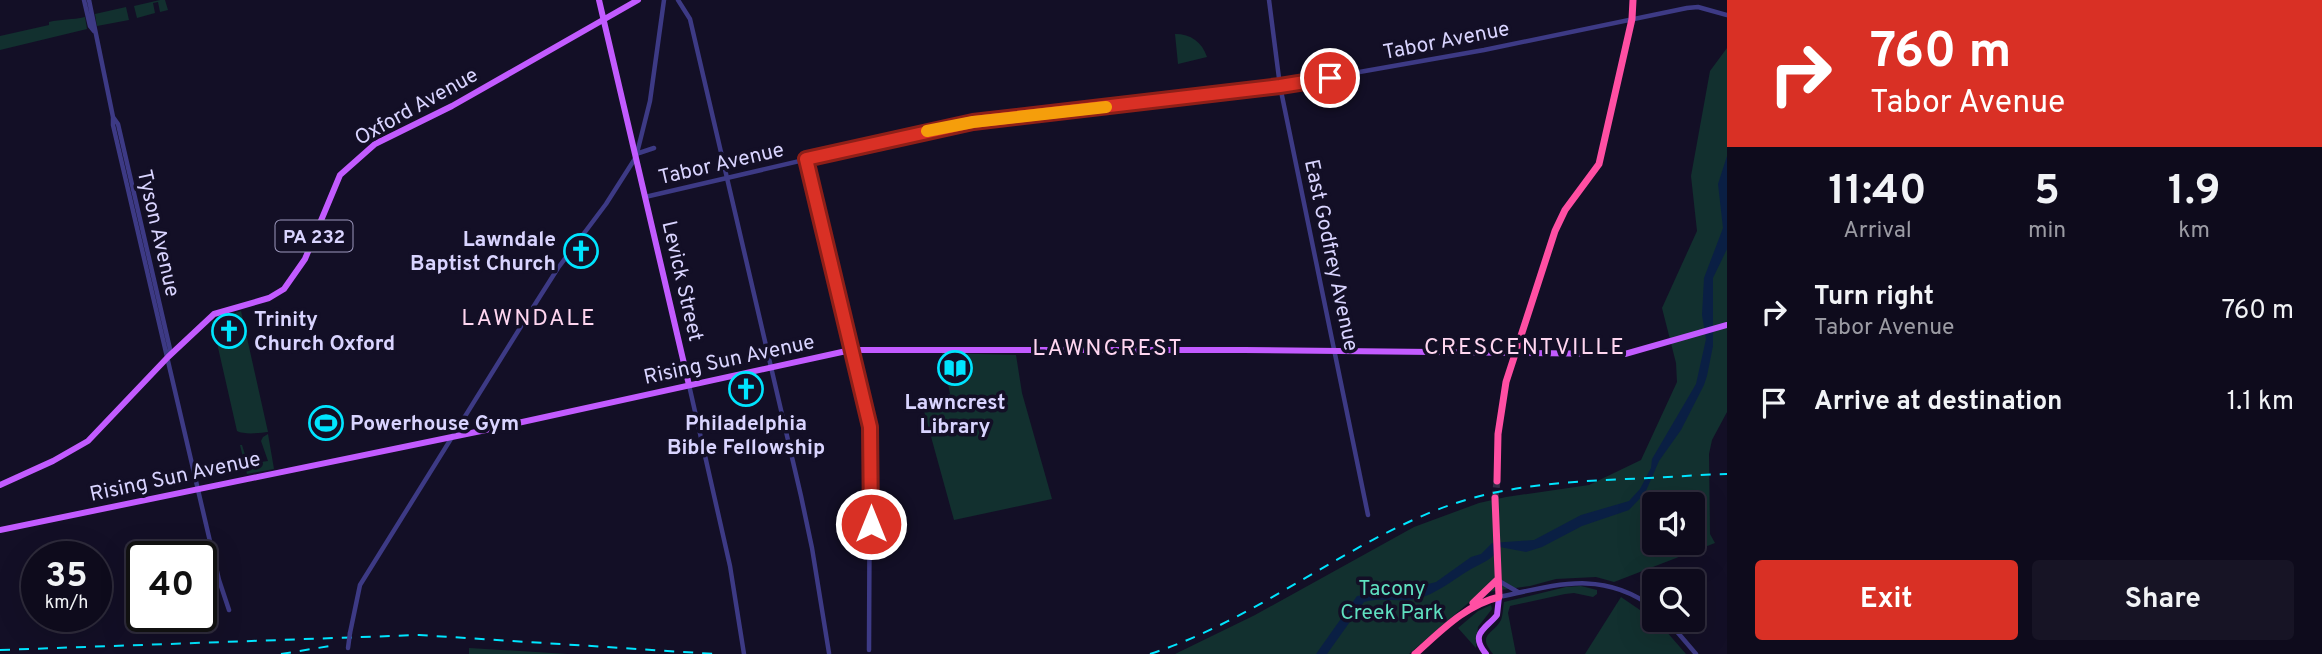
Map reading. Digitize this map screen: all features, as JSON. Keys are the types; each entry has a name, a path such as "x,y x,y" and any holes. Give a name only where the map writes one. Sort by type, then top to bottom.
{"highway":[{"path":"1496,481 1500,420 1506,382 1561,217 1599,164 1632,19 1633,0"},
{"path":"1449,625 1477,604 1499,597 1495,498"},
{"path":"1415,654 1497,580"}],"main road":[{"name":"Levick Street","path":"599,0 689,385"},
{"name":"Oxford Avenue","path":"0,485 53,461 88,441 168,357 214,314 270,298 284,289 305,259 340,175 375,144 453,106 638,0"},
{"name":"Rising Sun Avenue","path":"0,530 452,437 852,350 1625,354 1727,325"},
{"path":"1488,654 1480,645 1479,638 1482,628 1490,623 1498,612 1499,597"}],"street":[{"name":"Tyson Avenue","path":"86,0 113,125 170,349 168,357 222,592 229,610"},
{"path":"636,157 650,101 664,0"},
{"name":"East Godfrey Avenue","path":"1269,0 1280,86 1368,515"},
{"path":"679,1 690,19 771,367 812,548 829,653"},
{"name":"Tabor Avenue","path":"645,197 973,122 1280,86 1484,50 1698,7 1727,15"},
{"path":"347,651 360,585 558,268 605,206 640,151 654,148"},
{"path":"806,159 870,427 869,650"},
{"name":"Levick Street","path":"689,385 730,566 744,653"},
{"path":"1497,580 1519,592"},
{"path":"1499,597 1570,582 1615,587 1642,602"},
{"path":"1677,632 1696,654"}],"green space":[{"path":"165,0 168,10 160,12 158,2 153,3 155,13 137,18 134,6"},
{"path":"126,7 129,20 97,26 95,14"},
{"path":"85,17 87,29 0,50 0,36 49,25 49,22"},
{"path":"1175,34 1186,35 1195,40 1207,57 1178,64"},
{"name":"Tacony Creek Park","path":"1727,48 1727,412 1712,440 1709,454 1710,534 1715,543 1705,547 1705,492 1642,492 1642,555 1684,555 1614,582 1596,577 1556,579 1530,586 1480,593 1409,654 1175,654 1255,615 1414,527 1479,503 1589,485 1641,460 1677,382 1676,363 1662,308 1697,231 1691,176 1710,71"},
{"path":"241,311 268,432 237,431 212,321"},
{"path":"942,353 1016,355 1022,393 1052,499 954,520 922,404 950,394"},
{"path":"268,434 274,469 247,474 240,445 247,461 260,458 261,462 268,461 261,441"},
{"path":"1581,586 1597,590 1597,594 1593,597 1565,594 1510,606 1508,613 1516,654 1493,654 1488,647 1486,638 1501,620 1504,602"},
{"path":"1621,597 1642,611 1642,632 1667,632 1686,654 1585,654"},
{"path":"1491,605 1492,609 1478,627 1476,648 1458,628 1478,611"},
{"path":"469,648 568,654 469,654"}],"water":[{"path":"1727,156 1727,249 1713,278 1713,346 1707,376 1681,430 1659,461 1642,496 1629,510 1582,526 1542,547 1526,552 1500,547 1489,559 1426,596 1407,600 1364,602 1327,654 1316,654 1357,596 1436,582 1471,557 1481,554 1492,543 1534,540 1581,515 1629,501 1640,489 1651,468 1652,459 1696,384 1706,339 1702,315 1704,278 1723,228 1718,184"}],"tunnel":[{"path":"1495,498 1497,481"}],"railway":[{"path":"1150,654 1187,640 1259,605 1398,527 1457,503 1505,491 1553,484 1727,474"},
{"path":"0,650 419,635 715,654"},
{"path":"281,654 330,646"}],"slow traffic":[{"path":"927,131 973,122 1106,107"}],"place":[{"name":"Lawndale Baptist Church","path":"581,251"},
{"name":"Trinity Church Oxford","path":"229,331"},
{"name":"Lawncrest Library","path":"955,368"},
{"name":"Philadelphia Bible Fellowship","path":"746,389"},
{"name":"Powerhouse Gym","path":"326,423"}],"district":[{"name":"LAWNDALE","path":"529,317"},
{"name":"CRESCENTVILLE","path":"1525,346"},
{"name":"LAWNCREST","path":"1108,347"}],"route":[{"path":"871,524 870,427 806,159 973,122 1330,78"}]}
